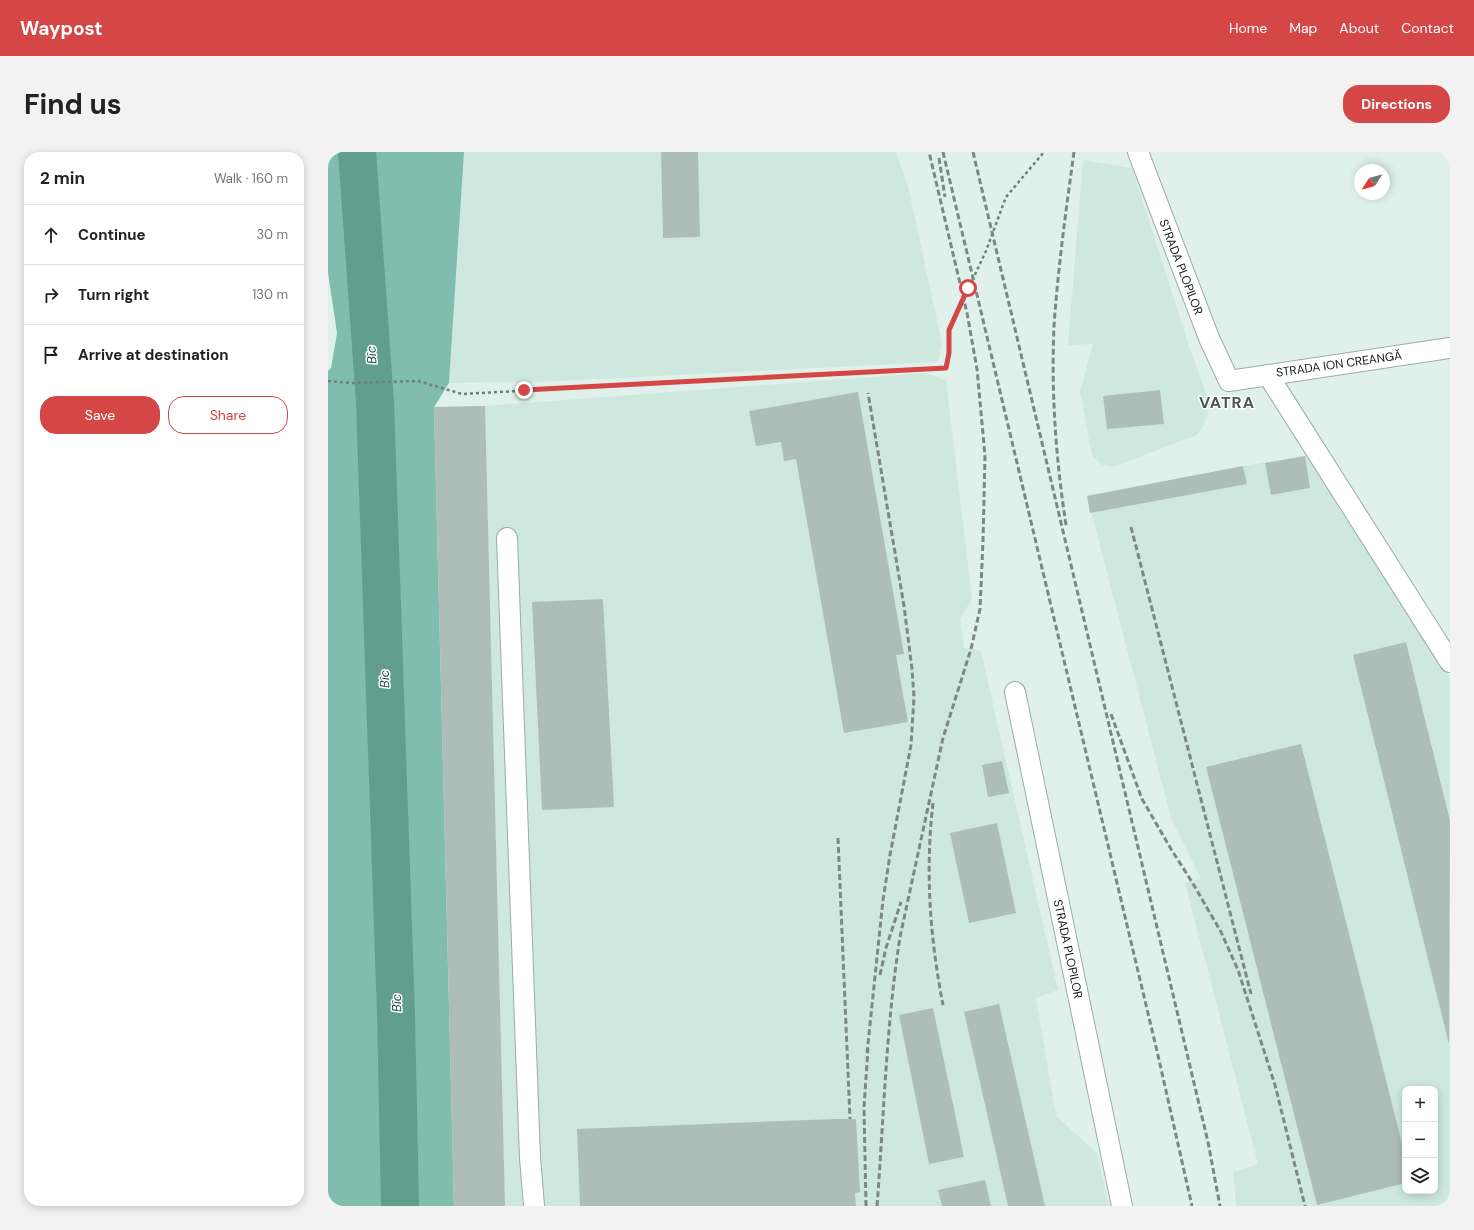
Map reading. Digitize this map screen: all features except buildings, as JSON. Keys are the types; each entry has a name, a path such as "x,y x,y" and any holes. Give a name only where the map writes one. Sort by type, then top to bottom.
{"street":[{"name":"STRADA PLOPILOR","path":"1138,152 1209,338 1229,380"},
{"name":"STRADA ION CREANGĂ","path":"1229,380 1450,348"},
{"path":"1268,375 1444,638 1450,662"},
{"path":"507,538 530,1158 534,1206"},
{"name":"STRADA PLOPILOR","path":"1015,692 1122,1206"}],"path":[{"path":"328,381 418,381 462,394 946,368 949,353 949,330 986,251 1006,197 1044,152"}],"shaded area":[{"path":"464,152 896,152 908,186 942,343 938,362 538,382 449,383"},
{"path":"1083,160 1132,168 1189,346 1210,404 1205,423 1197,435 1113,467 1102,465 1092,456 1080,392 1093,344 1068,345"},
{"path":"924,373 946,380 972,599 960,619 964,648 981,651 1058,990 1036,998 1056,1116 1097,1153 1109,1206 454,1206 434,407 485,406"},
{"path":"1309,455 1450,678 1450,1206 1236,1206 1233,1172 1258,1164 1185,883 1201,879 1171,818 1087,496"}],"green space":[{"path":"328,152 464,152 449,383 434,407 454,1206 328,1206 328,371 331,368 337,333 328,273"}],"waterway":[{"name":"Bîc","path":"357,152 375,402 396,1014 400,1206"}],"railway":[{"path":"877,1206 888,1037 900,937 943,738 971,649 980,609 985,456 977,369 967,313 929,152"},
{"path":"943,152 1157,1051 1192,1206"},
{"path":"973,152 1208,1142 1220,1206"},
{"path":"1066,525 1059,476 1055,426 1053,351 1058,282 1074,152"},
{"path":"939,158 945,197"},
{"path":"867,1053 883,900 911,745 914,697 904,606 868,393"},
{"path":"1131,527 1251,994"},
{"path":"1111,714 1142,799 1221,932 1238,970 1275,1085 1305,1206"},
{"path":"933,803 929,854 930,904 935,955 943,1005"},
{"path":"838,838 850,1119"},
{"path":"880,975 886,948 901,902"},
{"path":"866,1206 864,1108 868,1048"}],"district":[{"name":"VATRA","path":"1227,402"}],"route":[{"path":"524,390 946,368 949,353 949,330 968,288"}]}
